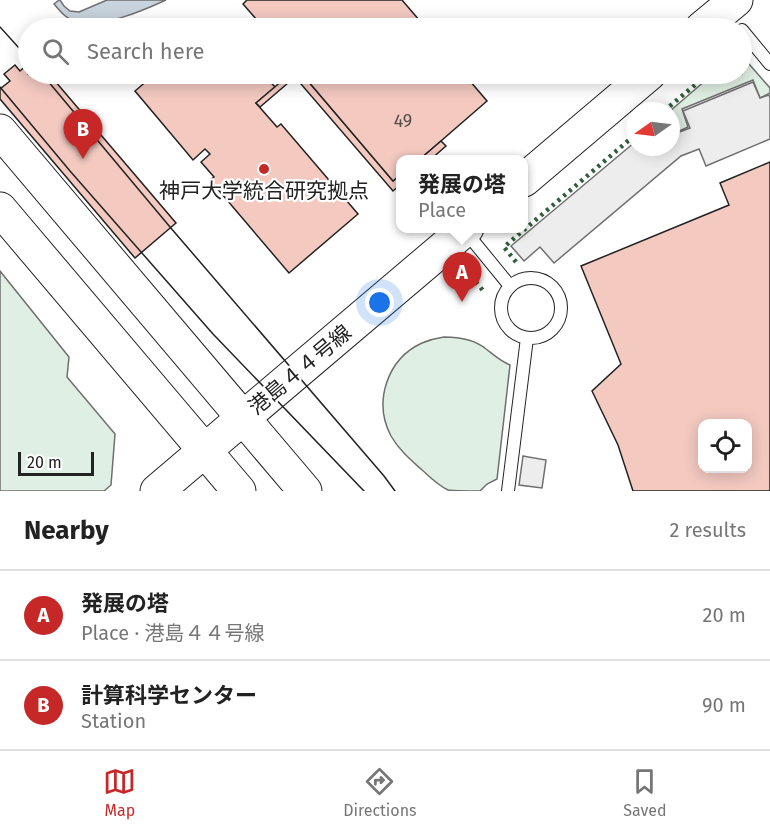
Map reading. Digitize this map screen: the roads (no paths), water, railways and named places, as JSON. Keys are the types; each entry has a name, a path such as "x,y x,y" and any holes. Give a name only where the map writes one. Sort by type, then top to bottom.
{"street":[{"path":"528,177 637,84"},
{"path":"0,130 305,491"},
{"path":"0,209 239,491"},
{"name":"港島４４号線","path":"157,491 461,233"}],"lane":[{"path":"752,44 770,64"},
{"path":"469,233 510,286"},
{"path":"526,278 536,278 552,286 558,294 561,312 553,329 537,338 528,338 512,332 506,325 502,318 502,301 510,286 526,278"},
{"path":"508,491 528,338"}],"tram line":[{"path":"0,27 18,47"},
{"path":"50,84 395,491"},
{"path":"0,87 70,171 213,334 364,491"}],"place":[{"name":"計算科学センター","path":"83,159"},
{"name":"神戸大学統合研究拠点","path":"264,169"},
{"name":"発展の塔","path":"462,302"}]}
